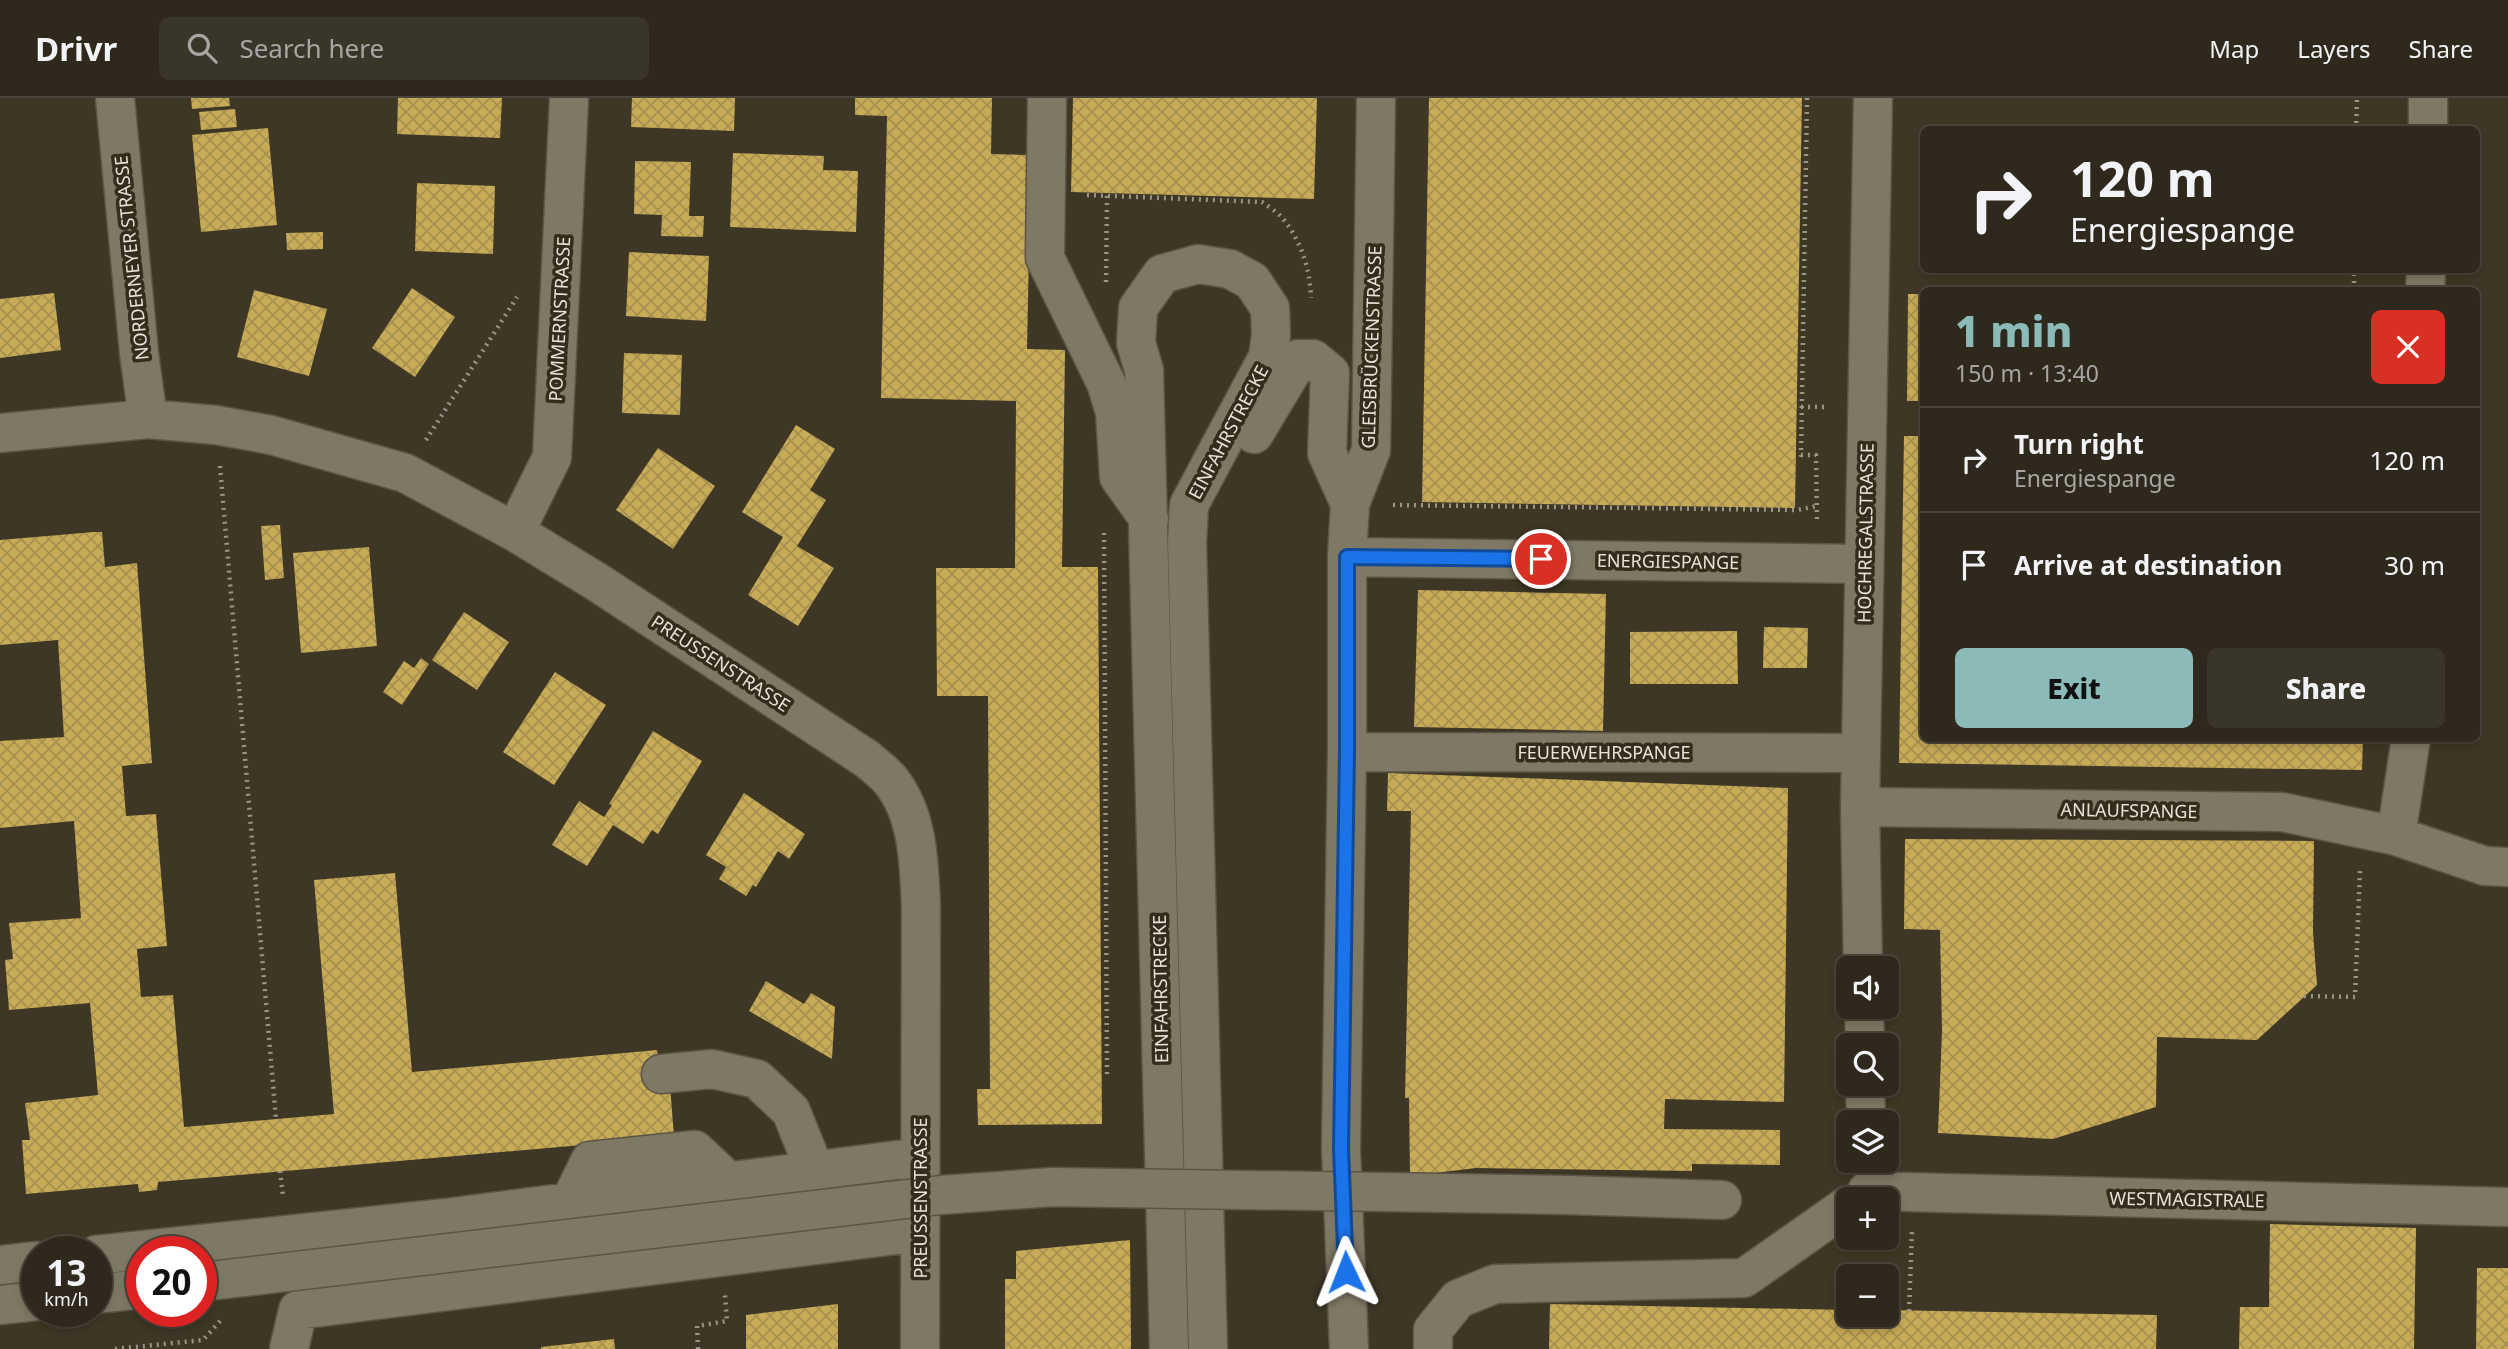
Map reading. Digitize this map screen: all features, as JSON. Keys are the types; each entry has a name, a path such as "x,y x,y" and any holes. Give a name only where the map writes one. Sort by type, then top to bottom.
{"street":[{"name":"NORDERNEYER STRASSE","path":"115,98 139,353 148,418"},
{"name":"POMMERNSTRASSE","path":"515,532 552,457 569,98"},
{"path":"1047,98 1045,258 1106,383 1115,412 1119,477 1149,519"},
{"name":"GLEISBRÜCKENSTRASSE","path":"1349,1349 1341,1149 1347,557 1350,504 1371,450 1376,98"},
{"name":"HOCHREGALSTRASSE","path":"1863,956 1860,807 1873,98"},
{"path":"2428,98 2428,126"},
{"name":"EINFAHRSTRECKE","path":"1169,1349 1149,519 1144,370 1136,343 1138,308 1162,274 1198,264 1230,269 1252,281 1270,308 1271,335 1268,357 1189,505 1187,543 1208,1349"},
{"path":"1187,543 1299,359 1313,359 1330,373 1327,453 1350,504"},
{"name":"PREUSSENSTRASSE","path":"0,433 148,418 216,425 271,435 405,473 515,532 597,582 867,759 892,782 908,810 918,856 921,908 920,1349"},
{"name":"ENERGIESPANGE","path":"1347,557 1864,564"},
{"path":"2379,833 2410,742"},
{"name":"FEUERWEHRSPANGE","path":"1347,752 1861,754"},
{"name":"ANLAUFSPANGE","path":"1860,807 2283,812 2379,833 2485,866 2508,867"},
{"path":"661,1074 712,1069 757,1079 792,1111 815,1171"},
{"path":"112,1253 444,1218 920,1157"},
{"path":"217,1280 941,1195 1053,1187 1722,1200"},
{"name":"WESTMAGISTRALE","path":"1899,1190 2508,1208"},
{"path":"1433,1349 1433,1330 1458,1298 1495,1284 1744,1278 1836,1207"},
{"path":"289,1349 298,1310 920,1232"},
{"path":"0,1265 21,1263"},
{"path":"0,1305 21,1303"}],"path":[{"path":"1807,98 1801,454 1816,455 1818,563"},
{"path":"2356,126 2357,98"},
{"path":"1081,195 1262,202 1283,218 1310,273 1313,359"},
{"path":"1106,289 1107,196"},
{"path":"405,473 528,280 562,279"},
{"path":"220,466 276,1119"},
{"path":"1350,504 1797,510 1817,506"},
{"path":"1105,529 1107,1076"},
{"path":"2304,996 2355,997 2379,833"},
{"path":"698,1349 697,1326 727,1321 723,1256"},
{"path":"115,1349 203,1340 229,1311"}],"building":[{"path":"191,98 229,98 230,106 192,109"},
{"path":"398,98 502,98 500,138 397,134"},
{"path":"632,98 735,98 734,131 631,127"},
{"path":"855,98 992,98 991,154 1031,155 1027,349 1065,350 1062,567 1098,567 1102,1124 978,1125 977,1089 990,1089 988,696 937,696 936,568 1015,568 1016,401 881,398 887,116 855,115"},
{"path":"1073,98 1317,98 1314,199 1071,192"},
{"path":"1429,98 1802,98 1795,508 1422,502"},
{"path":"235,109 237,127 201,130 199,112"},
{"path":"268,128 277,225 201,232 192,135"},
{"path":"733,153 824,156 823,170 858,171 856,232 730,227"},
{"path":"635,161 691,162 689,216 704,216 703,237 661,236 662,215 634,214"},
{"path":"417,183 495,186 493,254 415,251"},
{"path":"323,232 323,249 287,250 286,233"},
{"path":"629,252 709,256 706,321 626,316"},
{"path":"412,288 455,317 415,377 372,348"},
{"path":"254,290 327,309 309,376 237,357"},
{"path":"54,293 61,350 0,358 0,299"},
{"path":"1908,294 1920,294 1920,401 1907,401"},
{"path":"624,353 682,355 680,415 622,413"},
{"path":"796,425 835,449 810,490 826,500 797,546 834,568 798,626 748,595 783,537 742,512"},
{"path":"1904,436 1920,436 1920,742 2363,742 2362,770 1899,763"},
{"path":"658,448 715,486 673,549 616,510"},
{"path":"280,525 284,578 265,580 261,526"},
{"path":"102,532 105,567 137,563 152,763 122,766 126,816 156,814 167,946 137,949 141,997 173,995 184,1127 334,1114 314,880 395,873 412,1072 657,1050 663,1086 670,1085 674,1137 158,1182 157,1190 139,1192 138,1184 26,1194 22,1140 30,1140 25,1103 98,1095 90,1003 9,1010 5,960 13,959 9,923 81,918 74,821 0,828 0,741 64,737 58,640 0,645 0,540"},
{"path":"369,547 377,646 301,653 293,553"},
{"path":"1418,590 1606,594 1603,731 1414,727"},
{"path":"464,612 509,642 477,690 432,660"},
{"path":"1764,627 1808,628 1807,668 1763,668"},
{"path":"1737,631 1738,684 1630,684 1630,632"},
{"path":"421,658 429,664 402,705 383,692 404,661 414,668"},
{"path":"555,672 606,705 554,785 503,752"},
{"path":"653,731 702,761 658,834 652,830 643,844 613,825 587,866 552,845 579,801 604,817"},
{"path":"1388,773 1788,788 1784,1102 1665,1099 1664,1129 1780,1130 1780,1165 1692,1164 1692,1171 1476,1168 1410,1176 1409,1098 1405,1098 1411,811 1387,811"},
{"path":"744,793 805,834 789,859 778,851 756,887 753,885 746,896 719,879 726,867 706,855"},
{"path":"1905,839 2314,841 2313,932 2317,985 2257,1040 2157,1037 2156,1107 2053,1139 1938,1133 1942,1031 1940,930 1904,929"},
{"path":"766,981 804,1004 811,993 835,1007 832,1059 749,1011"},
{"path":"2270,1224 2416,1228 2414,1349 2239,1349 2240,1307 2269,1307"},
{"path":"1130,1240 1131,1349 1005,1349 1005,1279 1016,1279 1016,1251"},
{"path":"2477,1268 2508,1268 2508,1349 2476,1349"},
{"path":"838,1304 838,1349 746,1349 746,1315"},
{"path":"1550,1304 1836,1310 1836,1327 1899,1327 1899,1310 2157,1315 2156,1349 1549,1349"},
{"path":"614,1339 615,1349 541,1349 541,1347"}],"route":[{"path":"1346,1272 1341,1149 1347,557 1541,559"}]}
